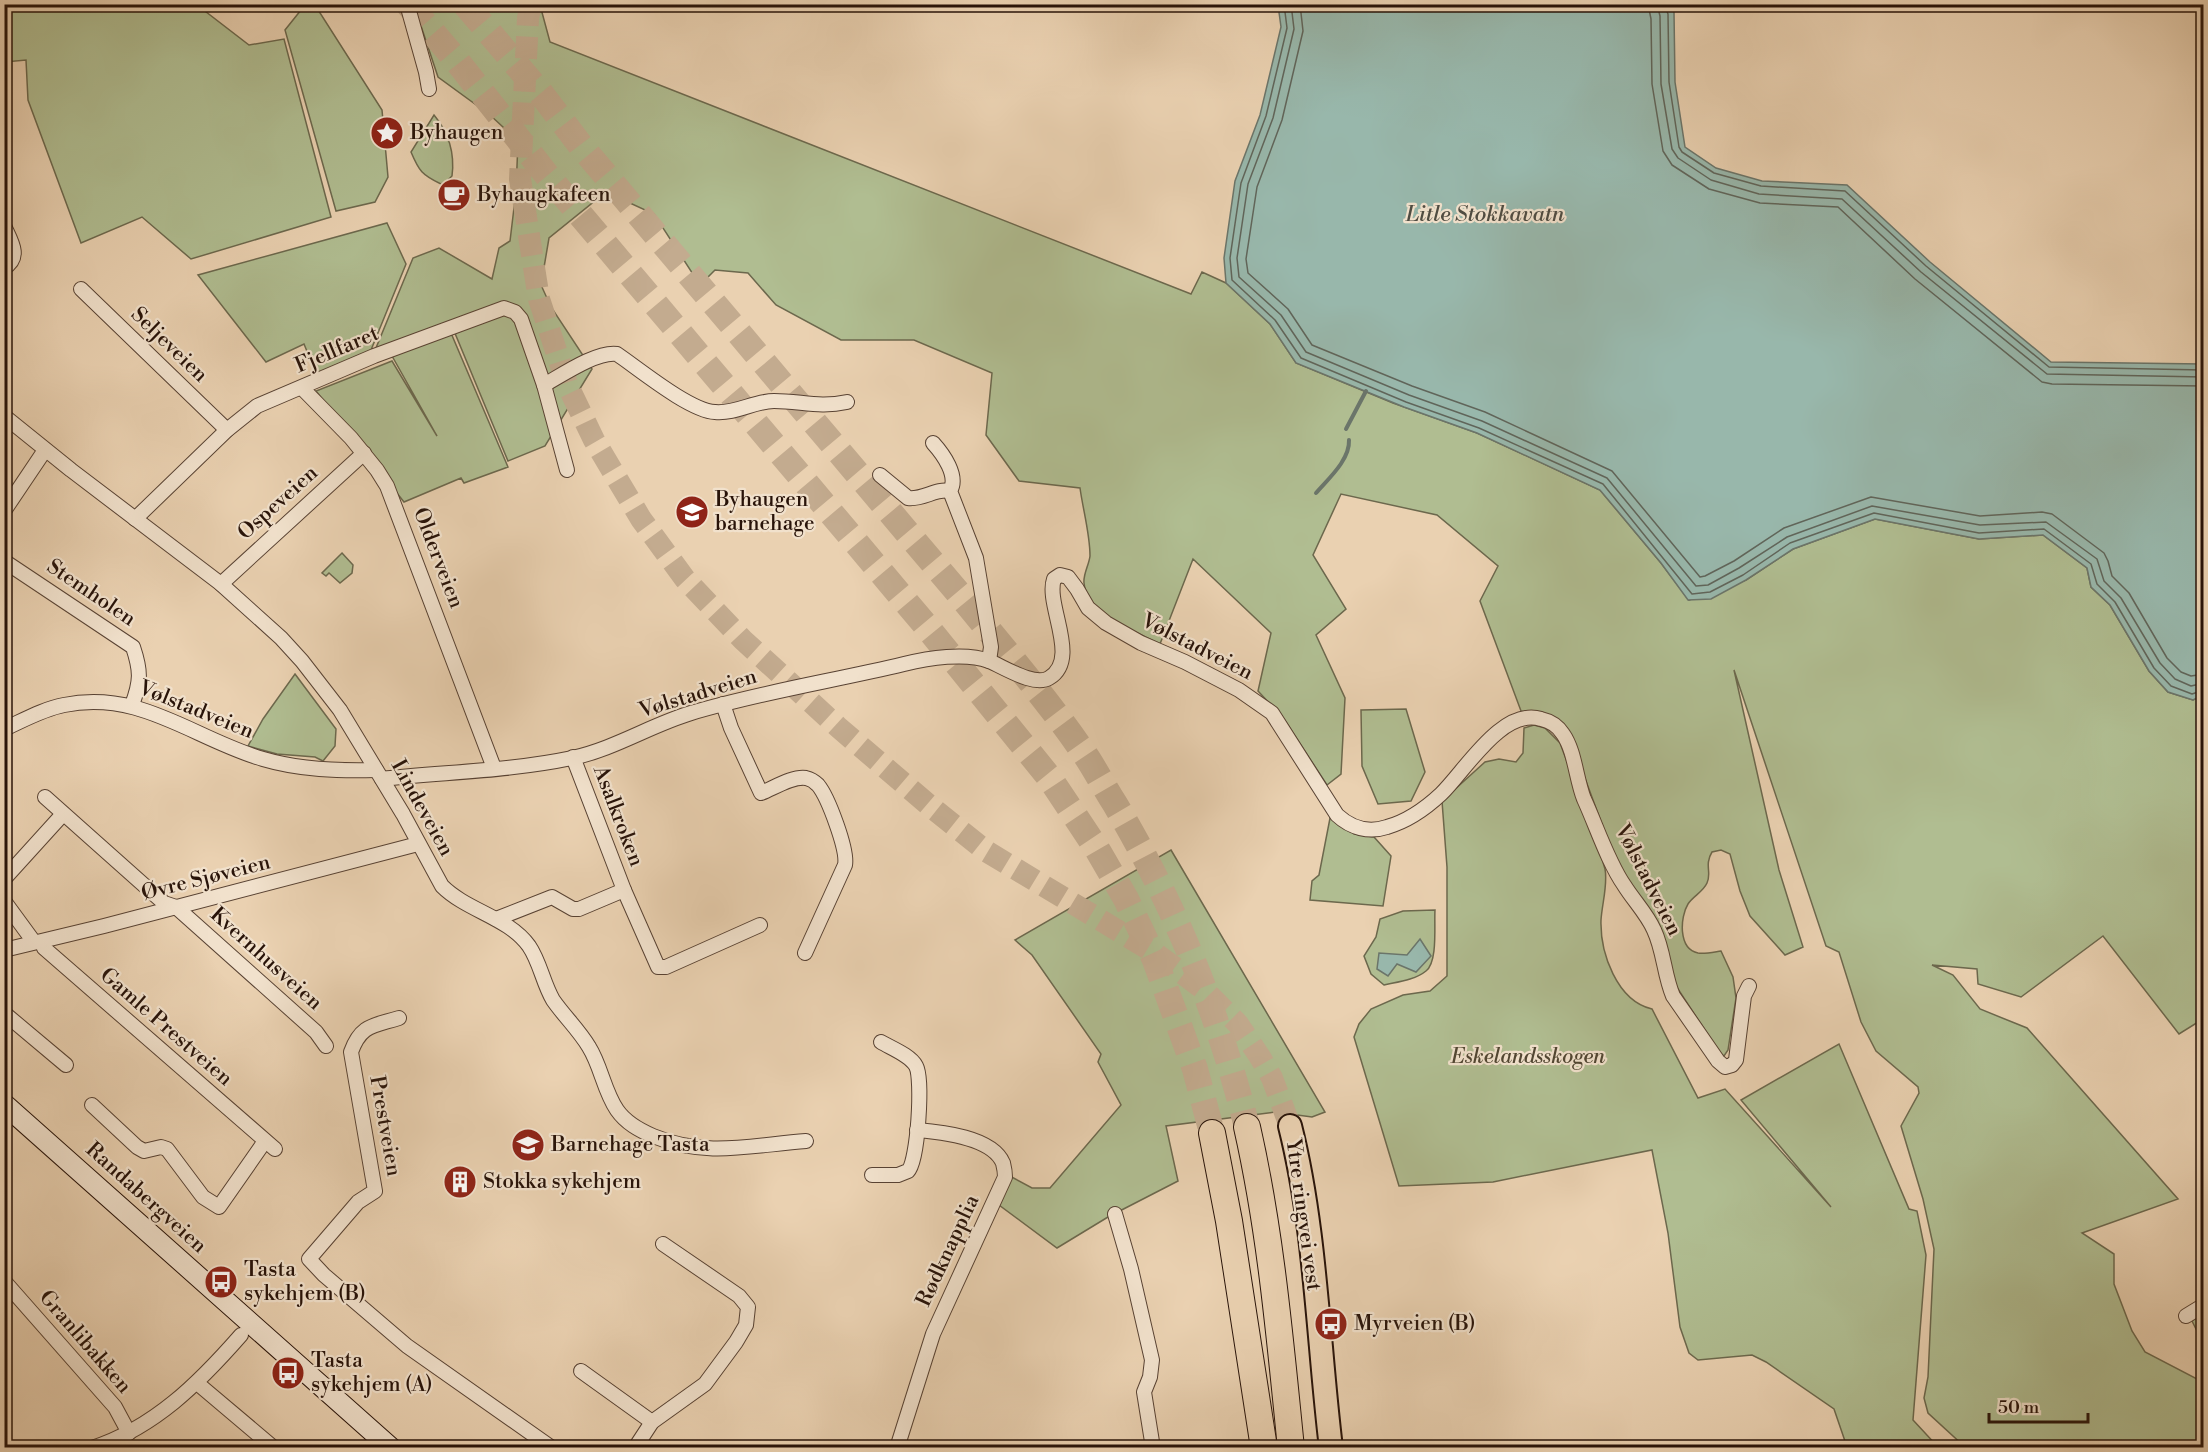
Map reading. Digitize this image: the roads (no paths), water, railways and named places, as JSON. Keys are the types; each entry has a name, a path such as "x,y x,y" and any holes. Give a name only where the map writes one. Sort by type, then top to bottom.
{"highway":[{"path":"1248,1127 1266,1222 1280,1330 1291,1448"},
{"path":"1212,1132 1229,1221 1264,1448"},
{"path":"1280,1330 1293,1357 1305,1448"},
{"path":"1253,1448 1247,1398 1254,1379"}],"main road":[{"name":"Randabergveien","path":"4,1104 391,1448"},
{"name":"Ytre ringvei vest","path":"1290,1126 1307,1212 1331,1448"}],"street":[{"path":"407,4 429,89"},
{"path":"4,226 15,253 13,261 4,268"},
{"name":"Seljeveien","path":"81,289 226,430"},
{"name":"Fjellfaret","path":"135,519 226,430 256,406 374,357 488,312 504,308 512,310 521,320 544,385 567,470"},
{"path":"544,385 608,353 616,354 698,407 714,412 733,411 765,402 813,406 847,402"},
{"name":"Olderveien","path":"302,388 364,453 377,470 394,501 494,768"},
{"name":"Lindeveien","path":"4,416 221,584 264,621 302,661 340,710 403,814 439,881 447,891 496,919 530,947 552,998 591,1050 615,1107 624,1120 662,1140 700,1149 727,1149 806,1141"},
{"path":"933,443 940,451 954,479 954,485 950,491"},
{"path":"4,511 45,450"},
{"name":"Ospeveien","path":"221,584 364,453"},
{"path":"880,474 908,498 919,498 945,489 950,491 968,534 980,574 991,647 989,661"},
{"name":"Stemholen","path":"4,561 133,647 140,669 138,689 132,705"},
{"name":"Vølstadveien","path":"4,729 64,705 103,702 132,705 264,759 303,768 379,775 520,766 573,757 609,747 688,714 723,704 931,659 972,658 989,661 1032,679 1040,681 1050,678 1058,668 1062,654 1060,630 1052,594 1052,582 1060,575 1068,578 1088,608 1106,623 1141,643 1185,662 1239,690 1272,714 1286,732 1337,815 1351,825 1369,830 1396,825 1420,812 1442,793 1474,755 1506,726 1526,718 1539,718 1547,721 1559,729 1566,738 1583,796 1618,875 1653,928 1673,996 1718,1061 1725,1067 1732,1065 1736,1060 1744,996 1749,986"},
{"path":"723,704 731,728 761,793 800,778 815,782 821,789 843,841 846,854 845,865 805,953"},
{"name":"Asalkroken","path":"573,757 624,890 655,963 660,968 760,925"},
{"name":"Kvernhusveien","path":"45,796 164,903 176,907 316,1032 326,1046"},
{"path":"4,879 63,814"},
{"name":"Øvre Sjøveien","path":"4,950 418,844"},
{"name":"Asalkroken","path":"496,919 552,897 573,909 579,909 624,890"},
{"name":"Gamle Prestveien","path":"4,901 44,948 270,1145 219,1207 203,1197 167,1149 161,1147 144,1151 137,1147 92,1105"},
{"path":"4,1013 66,1065"},
{"name":"Prestveien","path":"399,1018 367,1028 357,1037 351,1052 375,1191 358,1202 309,1258 324,1275 407,1346 552,1448"},
{"path":"872,1175 898,1175 908,1171 913,1165 917,1130 919,1076 916,1066 881,1042"},
{"name":"Rødknapplia","path":"897,1448 933,1334 1005,1177 1003,1162 984,1146 944,1132 917,1130"},
{"path":"1114,1214 1131,1269 1152,1360 1150,1377 1144,1392 1153,1448"},
{"path":"635,1448 652,1422 705,1384 746,1325 748,1307 739,1296 663,1244"},
{"name":"Granlibakken","path":"4,1281 115,1407 126,1439"},
{"path":"2186,1316 2204,1305"},
{"path":"92,1448 126,1439 154,1418 197,1383 241,1335"},
{"path":"581,1371 652,1422"},
{"path":"197,1383 274,1448"}],"water":[{"name":"Litle Stokkavatn","path":"1278,5 1669,5 1674,12 1675,82 1685,147 1716,168 1762,181 1847,185 1930,262 2051,362 2203,364 2203,695 2193,700 2168,692 2149,671 2110,605 2091,587 2087,568 2043,535 1979,539 1875,519 1793,549 1746,580 1711,599 1688,600 1661,563 1600,490 1477,433 1404,407 1296,363 1270,324 1226,283 1224,258 1235,181 1260,115 1281,27"},
{"path":"1420,939 1431,956 1416,972 1397,964 1388,976 1377,969 1379,953 1407,955"}],"waterway":[{"path":"1346,429 1366,391"},
{"path":"1316,493 1342,462 1349,440"}],"tunnel":[{"path":"408,4 453,56 546,174 927,627 1049,777 1097,849 1126,899 1155,960 1195,1069 1212,1133"},
{"path":"465,4 543,96 581,146 960,595 1084,753 1137,843 1176,921 1209,1001 1236,1084 1247,1127"},
{"path":"531,4 528,18 520,179 539,299 567,384 594,440 641,519 685,579 743,640 838,727 931,807 986,851 1155,953 1202,988 1238,1024 1260,1057 1272,1078 1290,1126"}],"place":[{"name":"Byhaugen","path":"387,133"},
{"name":"Byhaugkafeen","path":"454,195"},
{"name":"Byhaugen barnehage","path":"692,512"},
{"name":"Barnehage Tasta","path":"528,1145"},
{"name":"Stokka sykehjem","path":"460,1182"},
{"name":"Tasta sykehjem (B)","path":"221,1282"},
{"name":"Myrveien (B)","path":"1331,1324"},
{"name":"Tasta sykehjem (A)","path":"288,1373"}],"park label":[{"name":"Eskelandsskogen","path":"1528,1057"}]}
